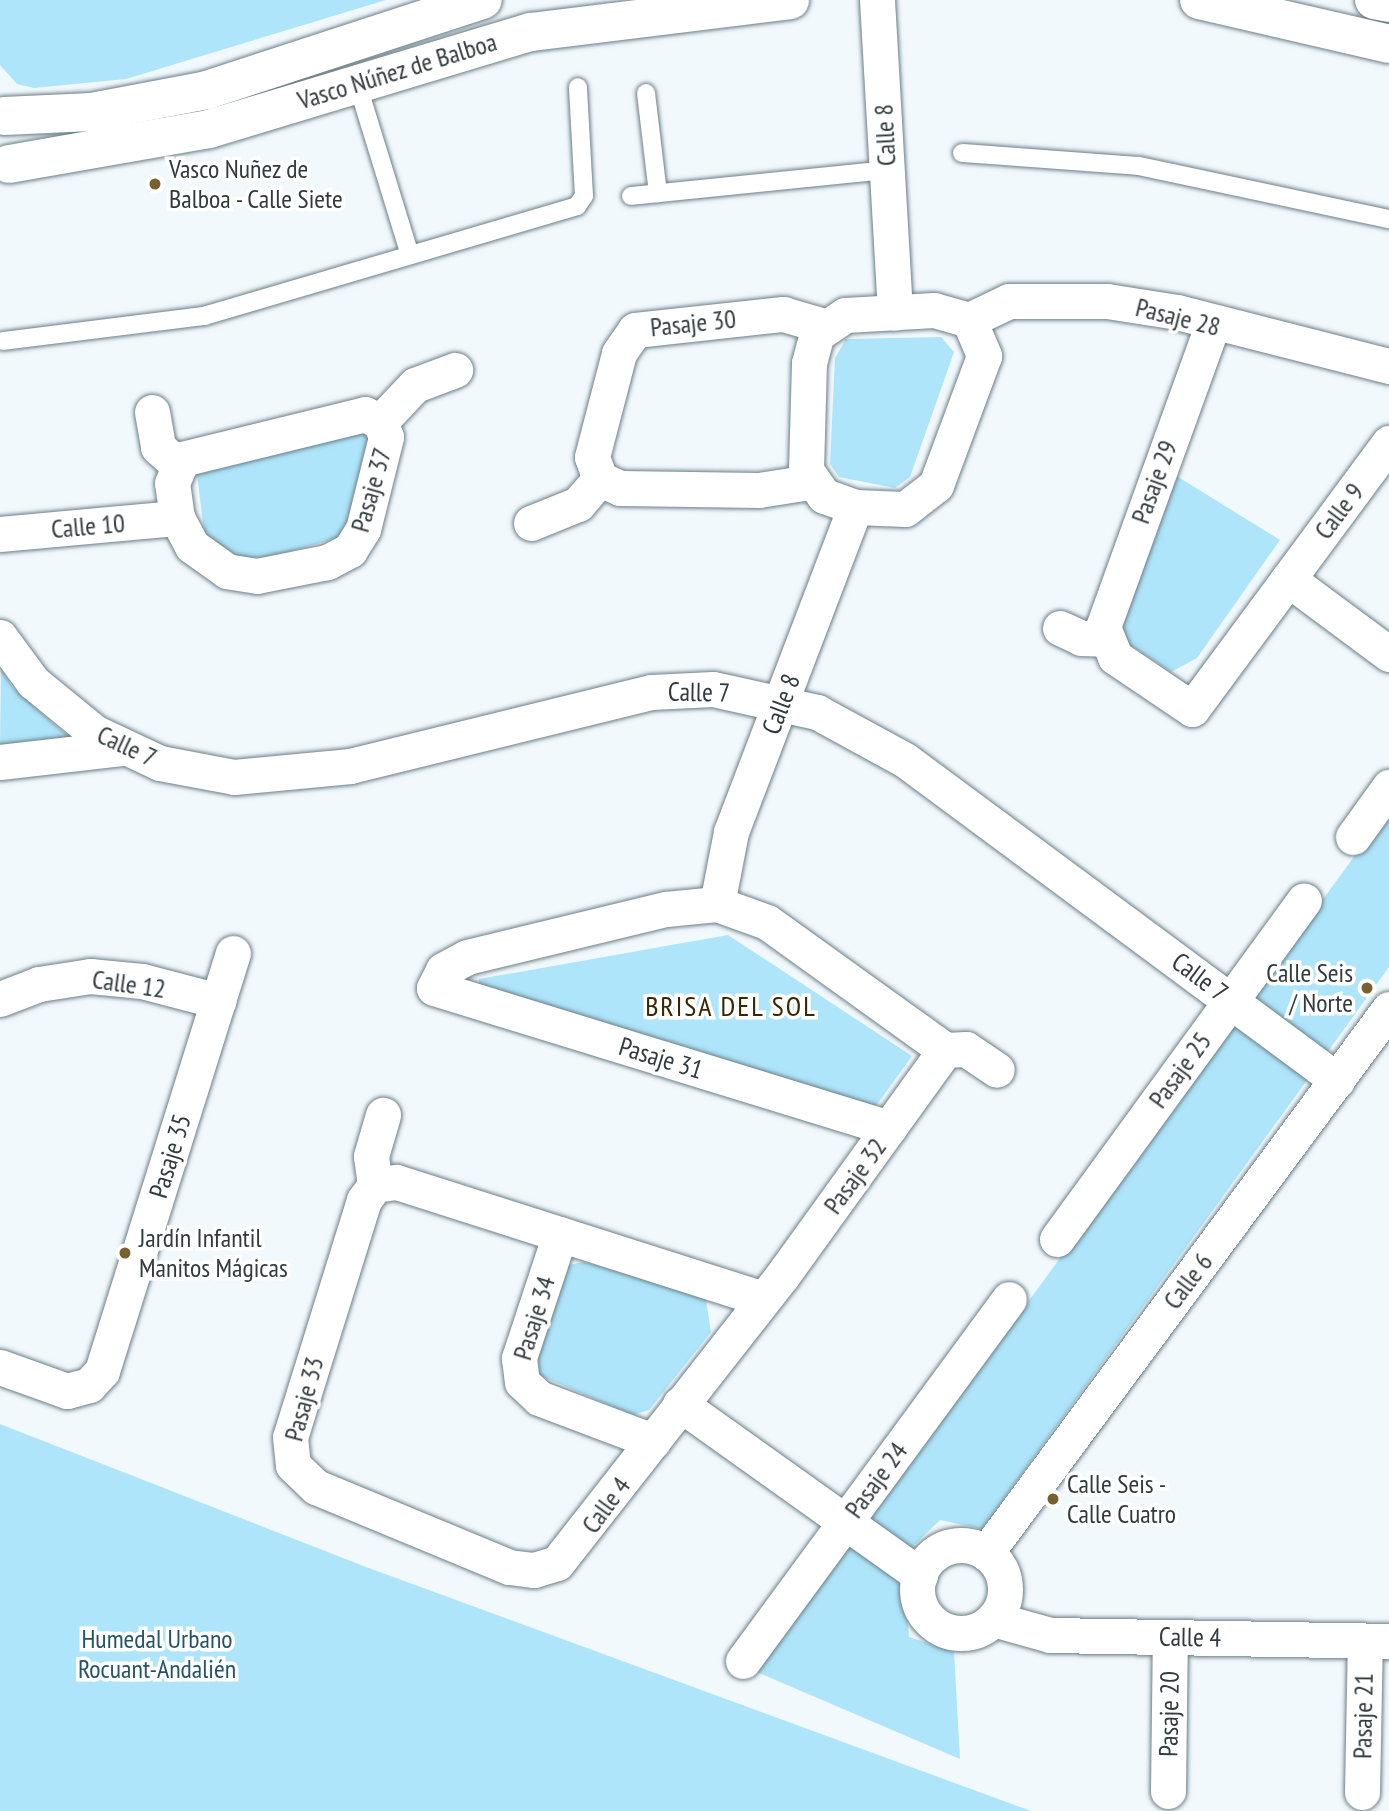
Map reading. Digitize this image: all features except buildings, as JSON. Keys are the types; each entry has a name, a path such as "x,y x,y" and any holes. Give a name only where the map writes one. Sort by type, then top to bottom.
{"street":[{"name":"Vasco Núñez de Balboa","path":"2,112 92,112 208,90 483,0"},
{"name":"Vasco Núñez de Balboa","path":"4,175 209,129 531,32 790,0"},
{"name":"Calle 8","path":"877,0 895,312"},
{"path":"1199,0 1389,44"},
{"path":"1374,0 1389,3"},
{"path":"2,112 4,175"},
{"name":"Pasaje 28","path":"969,320 1009,301 1063,298 1154,308 1212,326 1389,366"},
{"path":"947,310 969,320 982,344 982,367 936,485 905,509 855,507 824,496 810,482 809,363 824,326 845,315 895,312 947,310"},
{"name":"Pasaje 30","path":"600,478 592,457 619,353 635,330 783,314 824,326"},
{"name":"Pasaje 29","path":"1104,639 1105,614 1212,326"},
{"name":"Pasaje 37","path":"380,422 415,385 455,370"},
{"path":"152,412 158,447 177,464 177,519"},
{"name":"Pasaje 37","path":"177,464 188,456 356,415 380,422"},
{"name":"Pasaje 37","path":"177,519 202,556 242,575 271,575 339,558 363,529 385,447 380,422"},
{"name":"Calle 9","path":"1104,639 1115,657 1192,709 1389,443"},
{"path":"531,523 578,505 600,478 620,488 759,490 810,482"},
{"name":"Calle 8","path":"717,904 725,850 855,507"},
{"name":"Calle 10","path":"0,534 177,519"},
{"path":"1288,579 1389,654"},
{"path":"1060,628 1104,639"},
{"name":"Calle 7","path":"0,637 51,699 123,748 194,773 273,777 350,766 651,692 713,689 782,701 877,741 1337,1080"},
{"path":"0,762 123,748"},
{"path":"1353,837 1389,787"},
{"name":"Pasaje 25","path":"1057,1240 1304,900"},
{"path":"717,904 767,922 945,1050 967,1049 997,1070"},
{"name":"Pasaje 31","path":"717,904 666,909 467,957 443,970 434,988 888,1128"},
{"name":"Pasaje 35","path":"0,1367 67,1391 89,1385 102,1371 233,953"},
{"name":"Calle 12","path":"0,999 39,984 90,976 142,981 218,1001"},
{"name":"Calle 6","path":"986,1553 1389,1009"},
{"name":"Pasaje 32","path":"760,1298 945,1050"},
{"path":"383,1115 371,1156 375,1185 396,1182 760,1298"},
{"name":"Pasaje 33","path":"375,1185 364,1200 290,1437 293,1465 316,1487 483,1550 509,1567"},
{"name":"Pasaje 34","path":"560,1234 519,1359 522,1382 539,1398 653,1441"},
{"name":"Calle 4","path":"509,1567 546,1568 567,1556 760,1298"},
{"name":"Pasaje 24","path":"743,1661 1009,1299"},
{"path":"680,1404 920,1576"},
{"path":"965,1545 986,1553 1005,1585 993,1619 966,1633 937,1626 920,1603 920,1576 942,1549 965,1545"},
{"name":"Calle 4","path":"993,1619 1042,1634 1377,1641"},
{"name":"Pasaje 20","path":"1168,1791 1170,1637"},
{"name":"Pasaje 21","path":"1362,1792 1377,1641"}],"lane":[{"path":"357,83 411,255"},
{"path":"3,341 204,316 581,203 578,87"},
{"path":"646,93 658,193"},
{"path":"962,153 1139,166 1389,219"},
{"path":"631,196 887,170"}],"green space":[{"path":"0,0 386,0 126,79 34,88 17,84 0,65"},
{"path":"941,337 954,352 910,477 895,488 839,477 830,464 835,358 846,339"},
{"path":"362,427 375,436 349,535 269,557 239,558 205,539 197,474"},
{"path":"1175,475 1280,540 1197,658 1171,672 1123,640 1118,616"},
{"path":"1,668 13,688 71,739 0,745"},
{"path":"1389,809 1389,967 982,1529 940,1520 903,1556 909,1637 954,1652 960,1759 757,1672"},
{"path":"728,935 912,1056 873,1110 479,991 479,979"},
{"path":"584,1262 705,1294 711,1332 649,1410 633,1415 541,1376 534,1366 569,1265"},
{"name":"Humedal Urbano Rocuant-Andalién","path":"0,1424 366,1567 1031,1811 0,1811"}],"place":[{"name":"Vasco Nuñez de Balboa - Calle Siete","path":"155,184"},
{"name":"Calle Seis / Norte","path":"1367,988"},
{"name":"Jardín Infantil Manitos Mágicas","path":"125,1253"},
{"name":"Calle Seis - Calle Cuatro","path":"1053,1499"}],"district":[{"name":"BRISA DEL SOL","path":"731,1006"}]}
